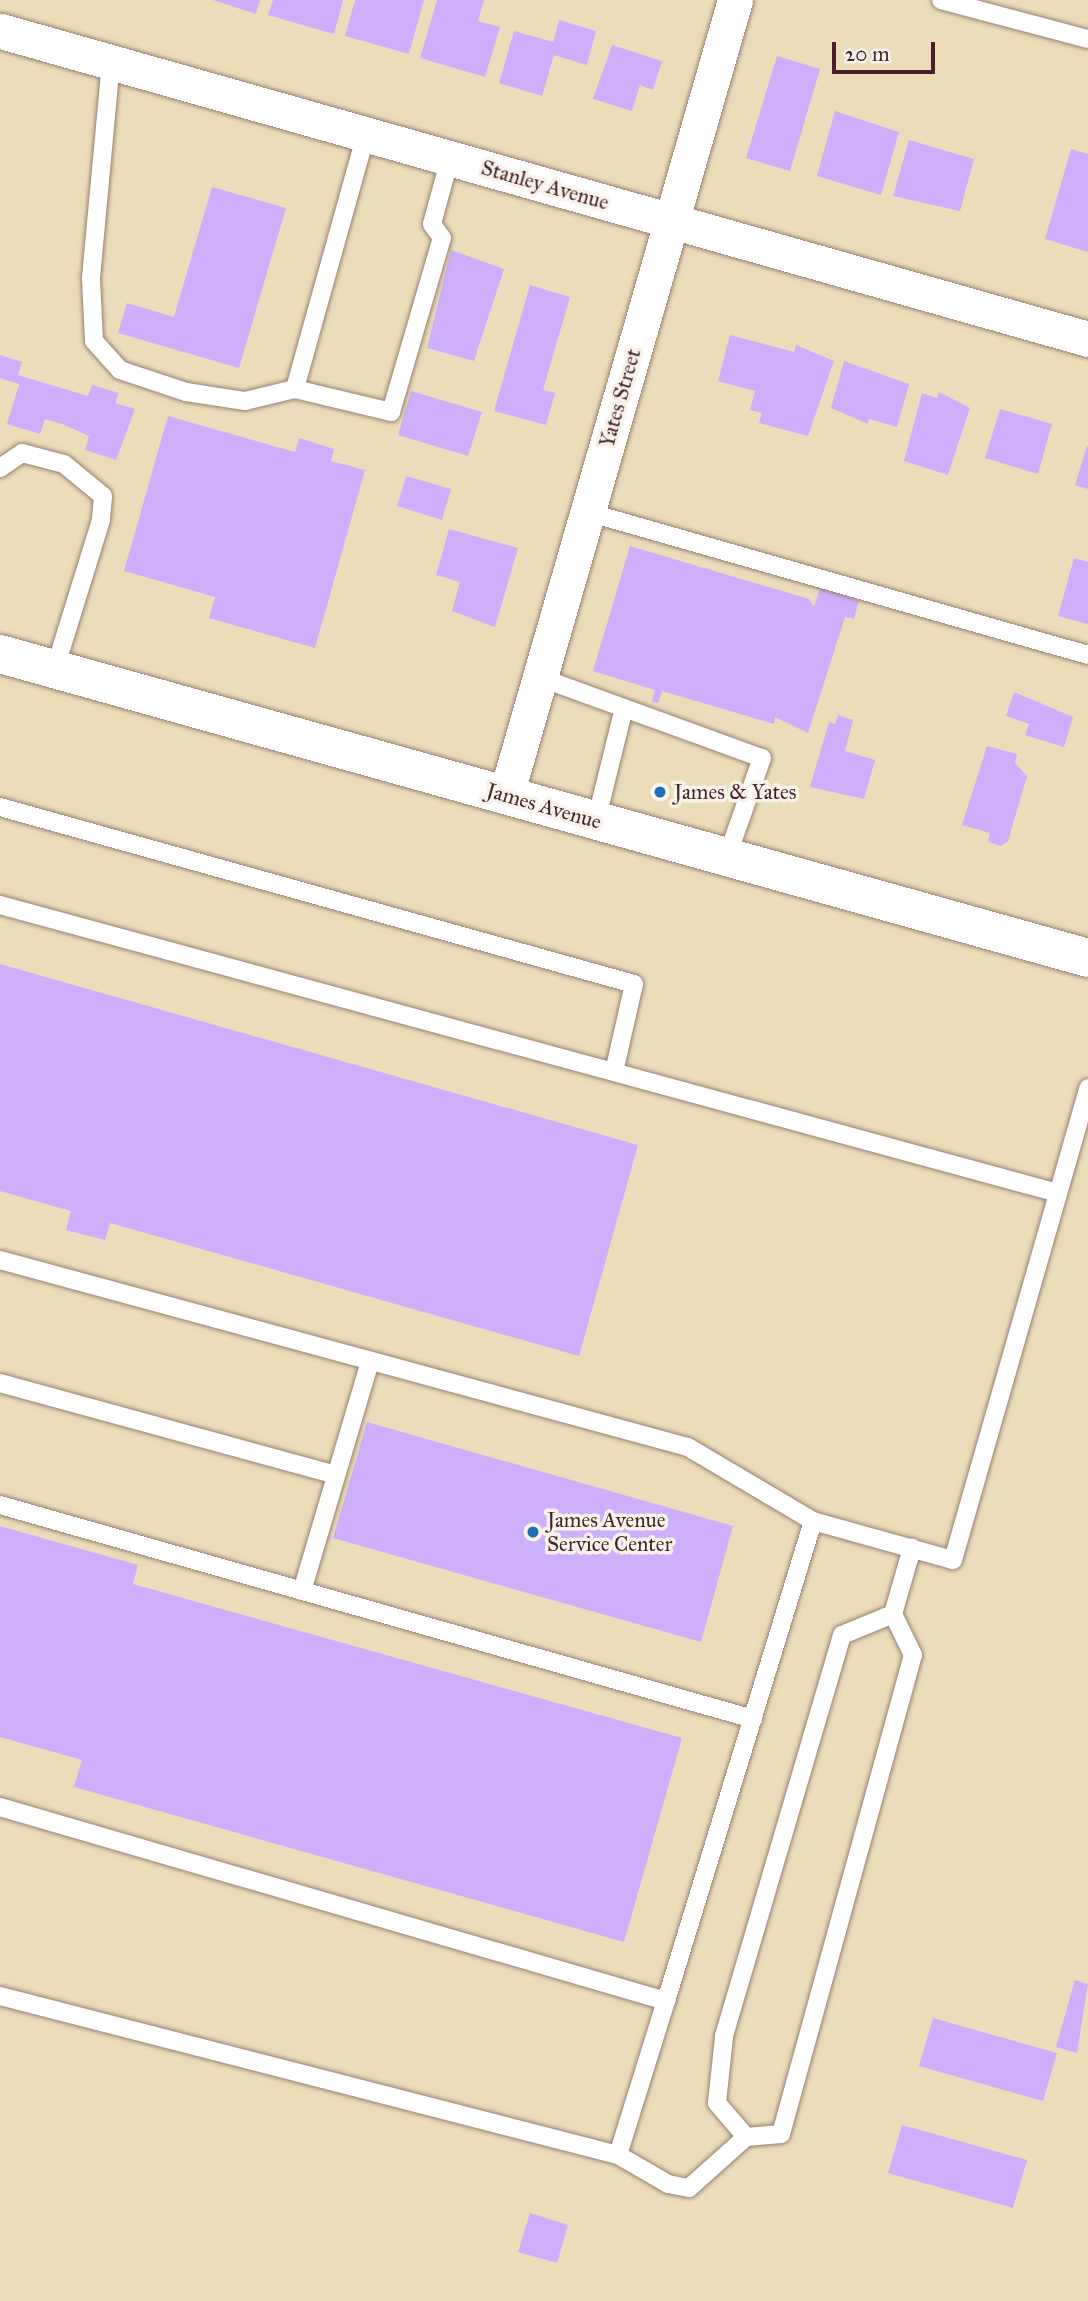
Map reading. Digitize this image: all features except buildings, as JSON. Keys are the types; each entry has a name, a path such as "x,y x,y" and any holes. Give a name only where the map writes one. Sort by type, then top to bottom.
{"main road":[{"name":"James Avenue","path":"0,654 1088,958"}],"street":[{"name":"Yates Street","path":"506,795 735,0"},
{"name":"Stanley Avenue","path":"1,31 1088,339"}],"lane":[{"path":"941,0 1088,39"},
{"path":"111,62 91,279 94,341 120,370 186,392 245,401 295,389 391,412 442,238 432,224 450,158"},
{"path":"295,389 366,134"},
{"path":"0,468 22,453 64,464 103,496 55,669"},
{"path":"587,512 1088,655"},
{"path":"539,677 762,758 727,857"},
{"path":"596,821 624,708"},
{"path":"0,807 634,984 614,1072"},
{"path":"0,905 1058,1193"},
{"path":"0,1260 688,1447 813,1521 953,1560 1088,1088"},
{"path":"302,1591 370,1361"},
{"path":"0,1383 336,1475"},
{"path":"0,1505 753,1719"},
{"path":"618,2155 813,1521"},
{"path":"0,1996 618,2155 668,2185 689,2188 746,2137 781,2134 913,1655 893,1615 912,1548"},
{"path":"746,2137 717,2103 724,2037 842,1635 893,1615"},
{"path":"0,1807 666,2001"}],"place":[{"name":"James & Yates","path":"660,792"},
{"name":"James Avenue Service Center","path":"533,1532"}]}
